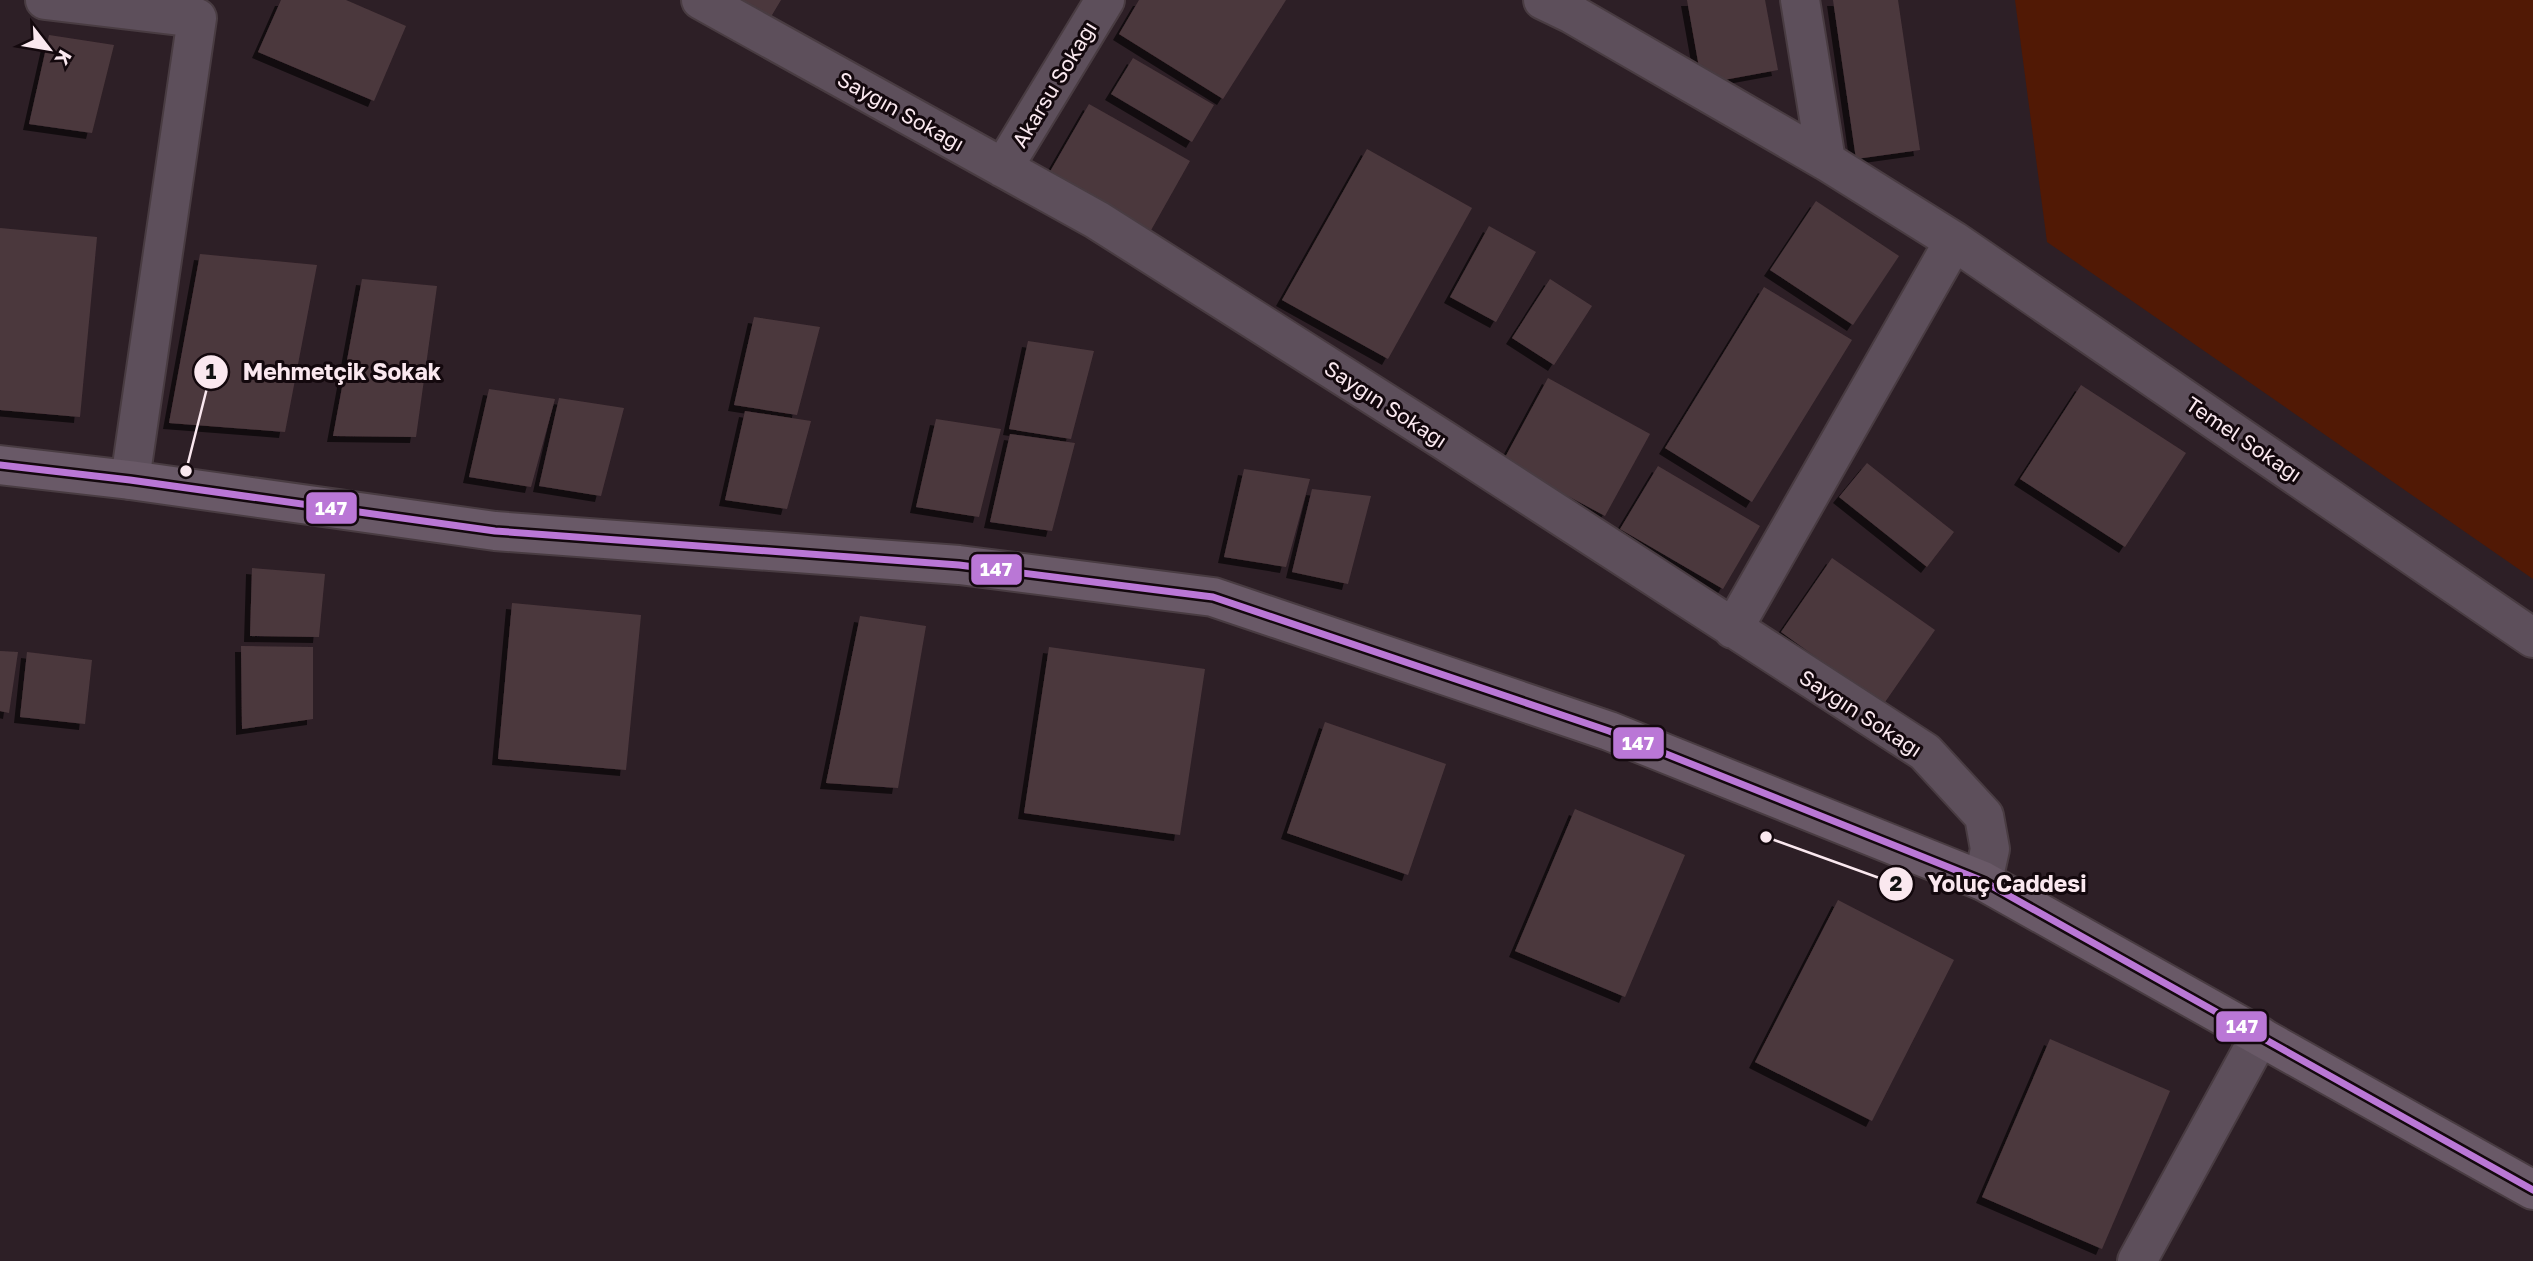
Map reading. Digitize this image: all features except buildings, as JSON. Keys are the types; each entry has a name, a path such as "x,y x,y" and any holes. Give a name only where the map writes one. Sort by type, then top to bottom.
{"street":[{"path":"45,0 197,18 130,480"},
{"name":"Saygın Sokağı","path":"701,0 1109,227 1925,752 1984,816 1990,849 1983,881"},
{"name":"Akarsu Sokağı","path":"1003,168 1105,0"},
{"path":"1800,0 1826,161"},
{"name":"Temel Sokağı","path":"1562,5 1826,161 1954,241 2533,638"},
{"path":"1733,629 1954,241"},
{"path":"0,465 130,480 495,531 959,565 1213,597 1609,731 1983,881 2533,1189"},
{"path":"2137,1261 2260,1036"}],"shaded area":[{"path":"2015,0 2533,0 2533,579 2047,242"}],"transit line":[{"name":"147","path":"0,465 130,480 495,531 959,565 1213,597 1609,731 1983,881 2533,1190"}],"place":[{"name":"Mehmetçik Sokak","path":"186,471"},
{"name":"Yoluç Caddesi","path":"1766,837"}]}
